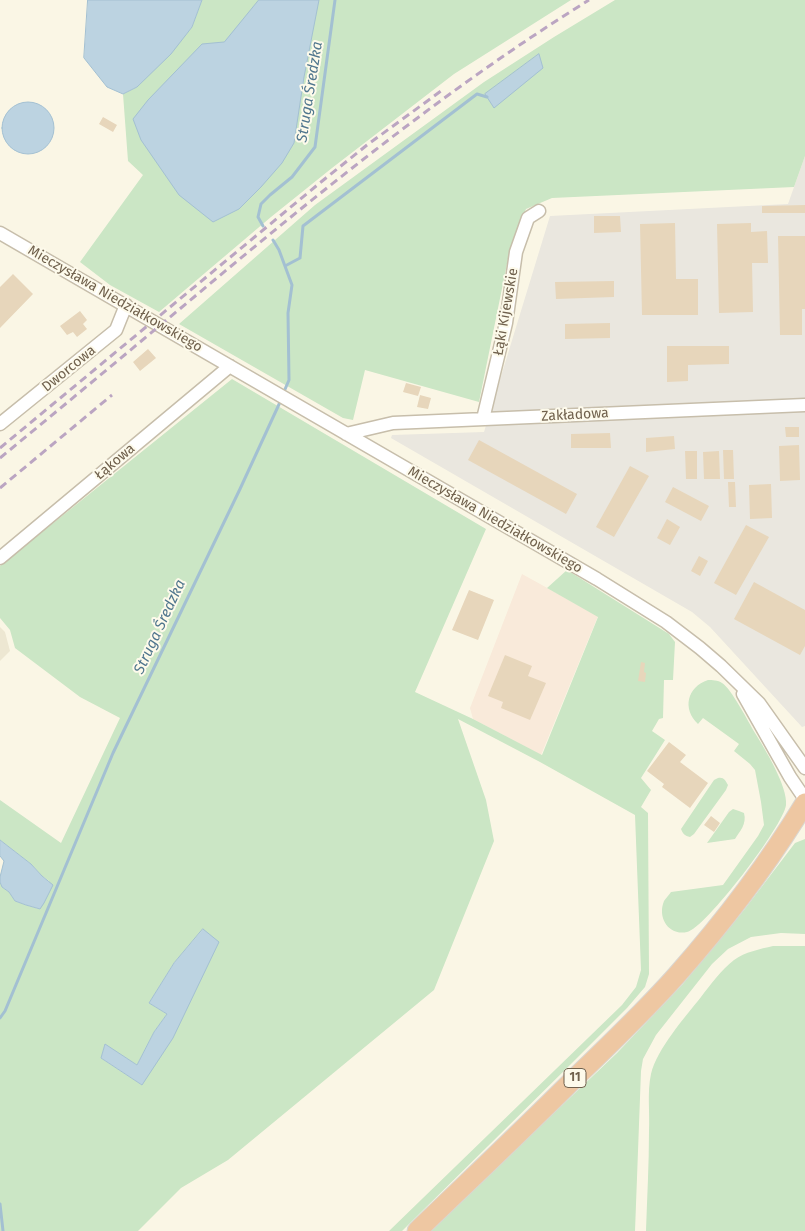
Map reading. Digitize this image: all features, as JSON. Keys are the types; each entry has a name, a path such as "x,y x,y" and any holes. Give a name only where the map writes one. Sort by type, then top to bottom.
{"highway":[{"name":"11","path":"417,1231 654,1000 741,896 784,837 805,801"},
{"path":"784,837 801,832 805,833"}],"street":[{"name":"Łąki Kijewskie","path":"483,419 506,323 516,252 528,218 539,211"},
{"name":"Mieczysława Niedziałkowskiego","path":"0,233 642,606 689,639 759,703 805,768"},
{"name":"Dworcowa","path":"0,424 116,330 126,305"},
{"name":"Łąkowa","path":"0,558 230,366"},
{"name":"Zakładowa","path":"346,434 393,423 805,405"},
{"name":"Mieczysława Niedziałkowskiego","path":"736,681 805,801"},
{"path":"786,743 805,748"}],"shaded area":[{"path":"805,156 805,726 802,727 710,627 692,612 391,438 392,435 484,432 550,216 788,204"},
{"path":"522,574 598,616 541,755 473,719 470,708"},
{"path":"0,627 5,632 10,651 0,661"}],"green space":[{"path":"202,0 571,0 454,74 271,217 159,312 110,285 80,262 143,175 128,161 123,94 137,87 192,27"},
{"path":"615,0 805,0 805,156 794,187 552,198 526,209 510,249 479,402 365,370 353,420 343,418 179,324 315,205 484,82"},
{"path":"232,379 486,529 415,692 473,719 542,755 598,617 547,588 567,570 669,634 675,642 673,680 664,680 663,718 659,719 652,731 665,740 641,778 651,790 641,807 648,813 649,974 645,987 627,1008 402,1231 389,1231 622,1005 636,987 641,970 635,815 458,719 486,800 494,841 434,990 228,1160 181,1188 138,1231 0,1231 0,882 2,887 9,892 15,901 39,909 49,881 0,840 0,800 61,843 120,718 80,697 15,648 10,630 0,618 0,566","holes":["203,929 142,1085 101,1058 105,1045 137,1065 154,1032 167,1014 149,1003 174,963"]},
{"path":"708,680 722,683 735,698 775,768 786,797 786,805 782,816 759,853 726,896 696,927 681,933 670,928 663,919 662,907 664,901 671,892 723,885 764,825 755,770 734,751 739,744 703,718 698,724 690,712 689,699 691,693 701,683"},
{"path":"723,778 728,785 726,790 694,834 690,837 685,835 681,829 714,780"},
{"path":"733,809 744,813 745,817 745,821 735,839 707,843 729,812"},
{"path":"805,839 805,934 781,933 751,937 728,949 712,964 656,1035 643,1059 635,1231 430,1231 617,1053 682,985 744,910 795,843"},
{"path":"773,946 805,946 805,1231 646,1231 649,1088 654,1064 672,1034 725,968 743,955"}],"water":[{"path":"88,0 202,0 192,27 171,54 137,87 123,94 107,87 84,58"},
{"path":"259,0 319,0 304,77 294,143 282,163 239,209 213,222 179,195 141,140 133,119 148,100 202,44 224,42"},
{"path":"539,54 543,68 494,108 485,94"},
{"path":"23,102 33,102 47,109 54,123 54,133 47,147 33,154 23,154 13,150 6,143 2,133 2,123 6,113 13,106"},
{"path":"0,840 31,864 53,885 40,909 15,901 9,892 2,887 0,877 4,861 0,856"},
{"path":"203,929 219,942 173,1038 142,1085 101,1058 105,1044 137,1065 154,1032 167,1014 149,1003 174,963"}],"building":[{"path":"103,117 117,125 113,132 99,124"},
{"path":"805,205 805,213 762,213 762,206"},
{"path":"594,216 620,216 621,232 594,233"},
{"path":"675,223 676,279 698,279 698,315 642,315 640,224"},
{"path":"751,223 751,232 767,231 768,263 752,263 753,312 719,313 717,224"},
{"path":"778,236 805,236 805,309 802,309 802,335 780,335"},
{"path":"13,274 33,294 0,328 0,287"},
{"path":"614,281 614,297 556,299 555,282"},
{"path":"80,311 87,320 83,324 87,329 77,337 73,332 67,335 60,326"},
{"path":"610,323 610,338 565,339 565,324"},
{"path":"667,346 729,346 729,364 688,365 688,381 667,382"},
{"path":"148,349 156,358 140,371 133,362"},
{"path":"406,383 421,387 418,396 403,392"},
{"path":"420,395 431,398 428,409 417,407"},
{"path":"785,427 799,427 799,437 786,437"},
{"path":"610,433 611,448 571,448 571,434"},
{"path":"674,436 675,449 646,452 646,438"},
{"path":"479,440 577,494 566,514 468,460"},
{"path":"799,445 800,480 780,481 779,446"},
{"path":"723,450 733,450 734,479 724,479"},
{"path":"685,451 697,451 697,479 686,479"},
{"path":"719,451 720,479 704,479 703,452"},
{"path":"630,466 649,476 614,537 596,527"},
{"path":"728,482 735,482 736,507 729,507"},
{"path":"771,484 772,518 750,519 749,485"},
{"path":"673,487 709,506 701,521 665,502"},
{"path":"667,519 680,527 670,545 657,538"},
{"path":"746,525 769,537 736,595 714,583"},
{"path":"699,556 708,561 700,576 691,571"},
{"path":"754,582 805,610 805,646 800,655 734,619"},
{"path":"469,590 494,600 478,640 452,630"},
{"path":"505,655 532,666 528,676 546,683 530,720 501,708 503,702 488,696"},
{"path":"641,662 645,663 645,682 638,681"},
{"path":"669,742 686,755 680,762 708,783 690,808 662,787 664,784 647,771"},
{"path":"711,816 720,823 714,832 704,825"}],"waterway":[{"name":"Struga Średzka","path":"263,226 258,217 261,204 292,177 315,147 335,0"},
{"path":"285,266 300,258 303,226 477,94 487,97"},
{"name":"Struga Średzka","path":"273,240 279,250 292,285 288,313 289,380 283,394"},
{"name":"Struga Średzka","path":"0,1018 5,1011 113,753 281,400"},
{"path":"0,1204 3,1231"}],"railway":[{"path":"0,458 353,167 492,64 589,0"},
{"path":"0,448 321,182 367,145 441,91"},
{"path":"0,488 112,395"}]}
